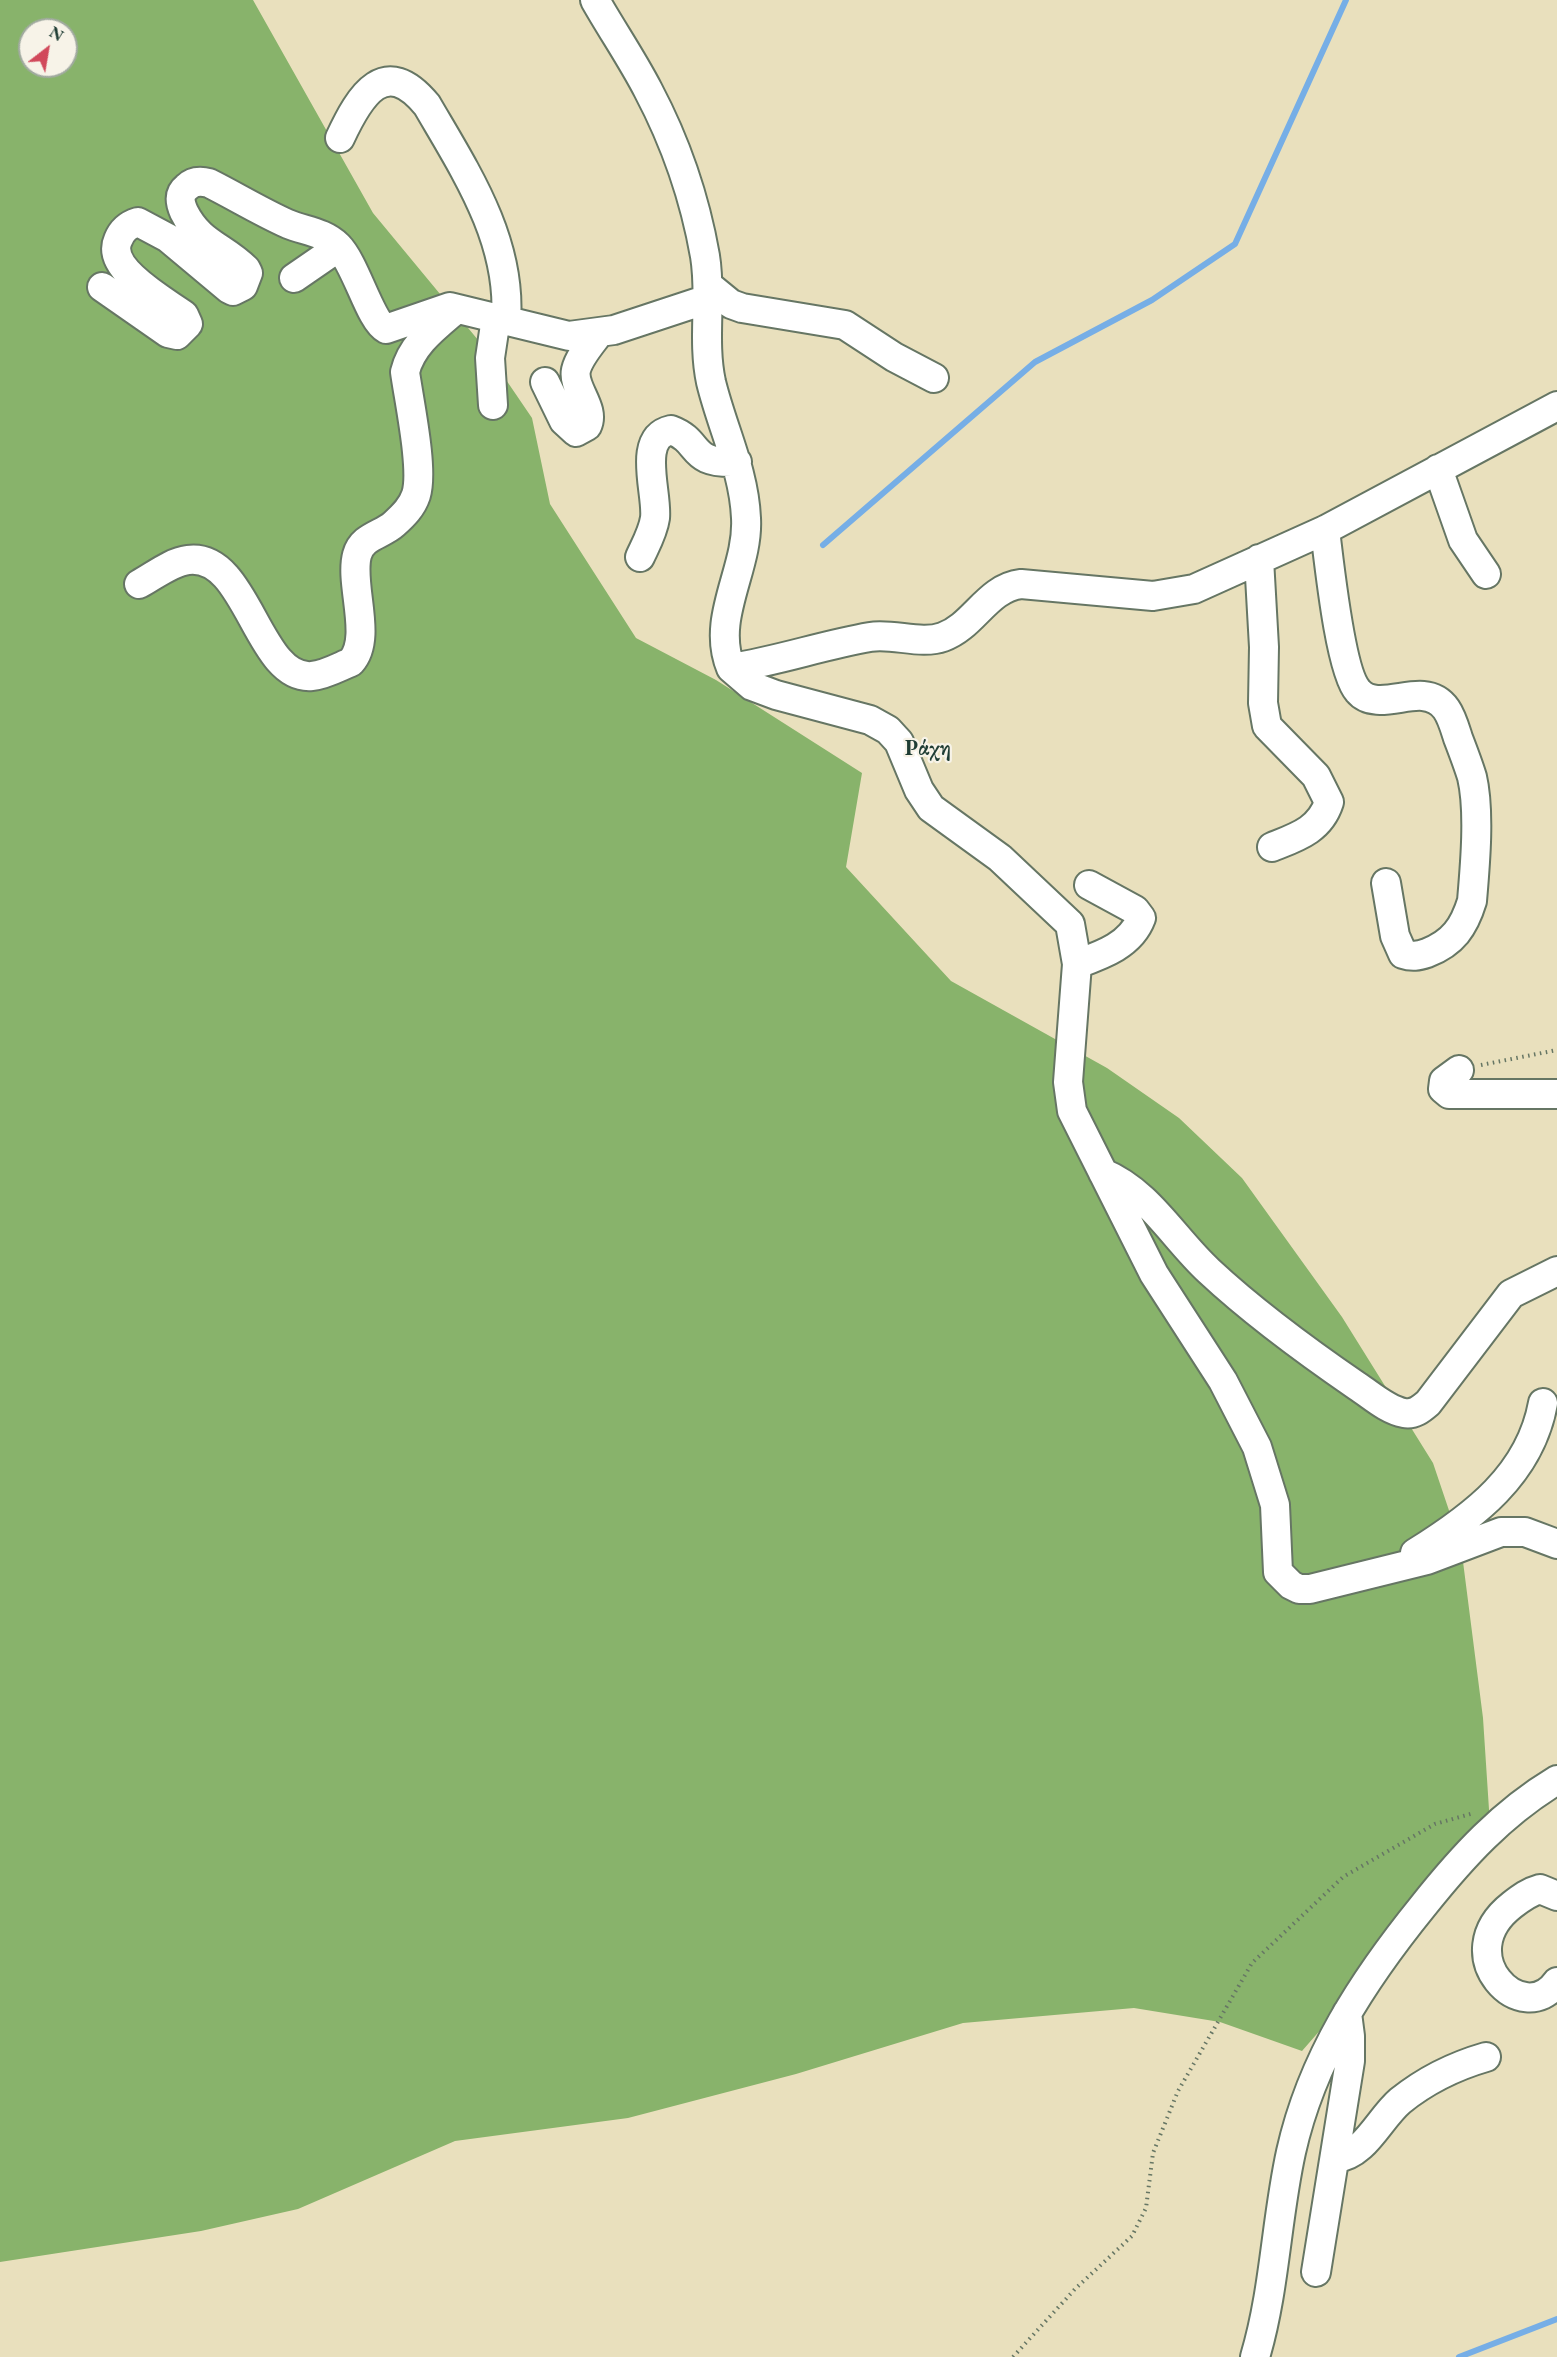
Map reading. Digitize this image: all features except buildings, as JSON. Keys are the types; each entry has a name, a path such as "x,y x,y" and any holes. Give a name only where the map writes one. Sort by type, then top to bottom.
{"street":[{"path":"595,0 647,88 676,152 697,222 709,292 706,349 712,383 737,462 745,503 746,538 723,632 725,654 731,668 753,686 776,695 870,720 888,730 899,742 919,790 931,808 1000,858 1064,916 1073,933 1077,964 1069,1097 1081,1132 1154,1274 1223,1381 1257,1447 1275,1504 1276,1565 1280,1576 1299,1589 1310,1588 1427,1560 1501,1532 1525,1532 1557,1544"},
{"path":"340,138 361,101 378,84 395,80 415,90 427,105 485,210 506,279 501,320 490,358 493,405"},
{"path":"102,287 168,333 177,335 188,324 184,315 129,275 117,255 116,246 124,229 138,222 168,238 228,289 234,291 243,286 248,273 246,269 198,235 181,206 180,199 183,190 189,184 199,181 209,183 290,225 320,234 339,247 350,262 377,323 386,329 442,309 459,307 501,320 570,336 599,333 645,321 709,292"},
{"path":"294,278 339,247"},
{"path":"709,292 742,308 845,325 894,357 934,378"},
{"path":"139,584 180,562 191,559 214,565 226,573 268,643 282,662 293,672 313,676 351,662 359,646 356,557 360,547 369,538 391,527 404,516 411,507 418,487 405,372 408,362 423,338 459,307"},
{"path":"545,382 568,427 576,432 587,426 588,412 576,374 580,361 599,333"},
{"path":"731,668 872,637 941,638 964,624 999,590 1008,586 1051,587 1116,594 1173,595 1194,589 1324,530 1557,406"},
{"path":"640,557 650,537 656,516 650,463 652,448 658,437 671,430 682,435 704,459 720,463 737,462"},
{"path":"1438,470 1462,540 1486,574"},
{"path":"1324,530 1336,613 1350,678 1355,689 1367,698 1376,700 1418,696 1436,699 1452,720 1473,782 1475,871 1472,901 1467,917 1452,940 1443,947 1419,956 1403,954 1395,936 1386,883"},
{"path":"1259,559 1264,637 1263,703 1268,726 1316,777 1329,802 1323,817 1312,830 1272,847"},
{"path":"1077,964 1112,951 1131,935 1141,918 1135,910 1089,885"},
{"path":"1459,1070 1444,1081 1443,1089 1449,1094 1557,1094"},
{"path":"1103,1173 1115,1178 1141,1197 1208,1271 1240,1297 1333,1370 1382,1403 1407,1414 1418,1411 1428,1403 1511,1294 1557,1271"},
{"path":"1393,1567 1459,1524 1491,1498 1526,1456 1535,1437 1544,1403"},
{"path":"1255,2357 1271,2281 1292,2151 1314,2080 1347,2013 1379,1962 1483,1836 1512,1810 1557,1780"},
{"path":"1557,1896 1551,1891 1540,1889 1528,1893 1507,1910 1491,1931 1486,1944 1486,1956 1498,1982 1517,1996 1536,1996 1553,1988 1557,1982"},
{"path":"1316,2272 1350,2061 1347,2013"},
{"path":"1336,2158 1346,2157 1360,2148 1385,2115 1414,2091 1457,2066 1486,2057"}],"path":[{"path":"1459,1070 1557,1050"},
{"path":"1013,2357 1076,2289 1131,2236 1146,2208 1153,2153 1178,2091 1252,1964 1343,1877 1435,1824 1477,1812"}],"green space":[{"path":"0,0 253,0 373,213 483,346 532,418 550,504 636,638 716,680 862,773 846,867 951,981 1107,1068 1179,1118 1242,1178 1342,1317 1433,1463 1461,1546 1483,1718 1491,1840 1431,1903 1302,2051 1220,2022 1134,2008 963,2023 796,2074 628,2118 455,2141 298,2209 201,2231 0,2262"}],"waterway":[{"path":"823,545 1035,362 1152,300 1235,244 1346,0"},
{"path":"1459,2357 1557,2319"}],"district":[{"name":"Ράχη","path":"928,749"}]}
